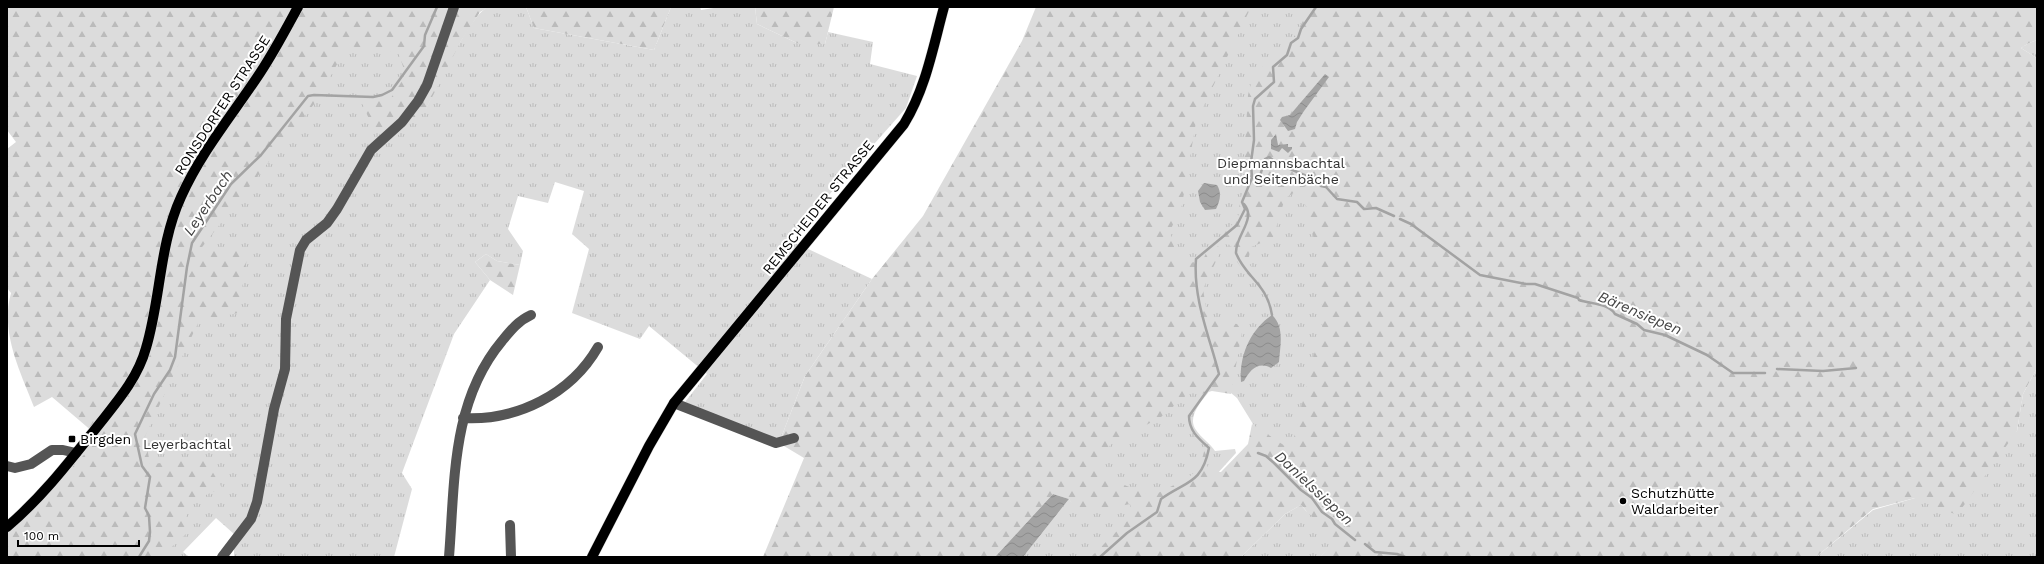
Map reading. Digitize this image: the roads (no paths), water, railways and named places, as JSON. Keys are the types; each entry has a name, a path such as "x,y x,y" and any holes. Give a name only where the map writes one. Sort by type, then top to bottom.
{"main road":[{"name":"RONSDORFER STRASSE","path":"7,527 27,510 76,453 115,405 132,380 141,363 150,333 168,231 185,188 206,151 261,72 298,7"},
{"name":"REMSCHEIDER STRASSE","path":"592,557 649,446 674,403 904,124 919,98 925,82 944,7"}],"street":[{"path":"222,557 251,520 257,502 274,409 285,369 286,319 300,250 306,240 322,227 334,214 372,150 402,122 418,101 427,85 454,7"},
{"path":"449,557 459,439 463,418 475,382 490,356 520,320 531,315"},
{"path":"463,418 495,416 536,404 565,386 588,364 598,347"},
{"path":"674,403 776,443 794,438"},
{"path":"7,466 15,468 31,464 52,450 63,450 76,453"},
{"path":"510,524 511,557"}],"water":[{"path":"1325,74 1329,77 1304,111 1297,122 1295,129 1288,131 1280,120 1282,117 1290,115"},
{"path":"1276,134 1278,145 1288,144 1288,147 1292,147 1288,153 1282,148 1279,152 1271,149 1271,140"},
{"path":"1204,183 1217,185 1219,188 1220,197 1216,209 1205,210 1200,202 1198,191"},
{"path":"1272,315 1279,325 1281,337 1279,362 1271,368 1266,366 1258,366 1249,373 1244,381 1241,382 1242,363 1248,344 1258,328"},
{"path":"1053,494 1069,499 1023,557 995,557"}],"waterway":[{"name":"Leyerbach","path":"139,557 149,541 149,516 145,508 150,477 142,466 135,434 154,394 170,370 175,357 187,267 192,243 231,184 261,155 308,96 373,97 382,95 392,90 424,46 425,35 437,7"},
{"path":"1100,557 1127,533 1157,512 1161,499 1192,480 1202,469 1206,460 1209,448 1198,438 1191,426 1189,416 1219,374 1199,303 1196,259 1237,225 1245,209 1242,202 1252,178 1251,162 1254,140 1253,106 1255,99 1274,82 1273,67 1287,55 1291,43 1298,38 1301,29 1316,7"},
{"name":"Bärensiepen","path":"1252,178 1260,176 1265,159 1269,157 1310,178 1321,186 1326,187 1337,199 1357,202 1364,209 1376,208 1394,216"},
{"path":"1244,204 1248,216 1236,253 1240,261 1266,295 1272,315"},
{"name":"Bärensiepen","path":"1400,219 1411,224 1480,275 1526,284 1535,284 1578,298 1579,300 1603,306 1612,310 1615,314 1637,324 1644,330 1665,335 1707,355 1733,373 1765,373"},
{"path":"1777,369 1823,371 1856,368"},
{"name":"Danielssiepen","path":"1258,453 1266,456 1274,463 1301,490 1312,498 1322,512 1355,540"},
{"name":"Danielssiepen","path":"1365,544 1375,552 1397,554 1405,557"}],"place":[{"name":"Birgden","path":"72,439"},
{"name":"Schutzhütte Waldarbeiter","path":"1623,501"}],"park label":[{"name":"Diepmannsbachtal und Seitenbäche","path":"1281,172"},
{"name":"Leyerbachtal","path":"187,444"}]}
